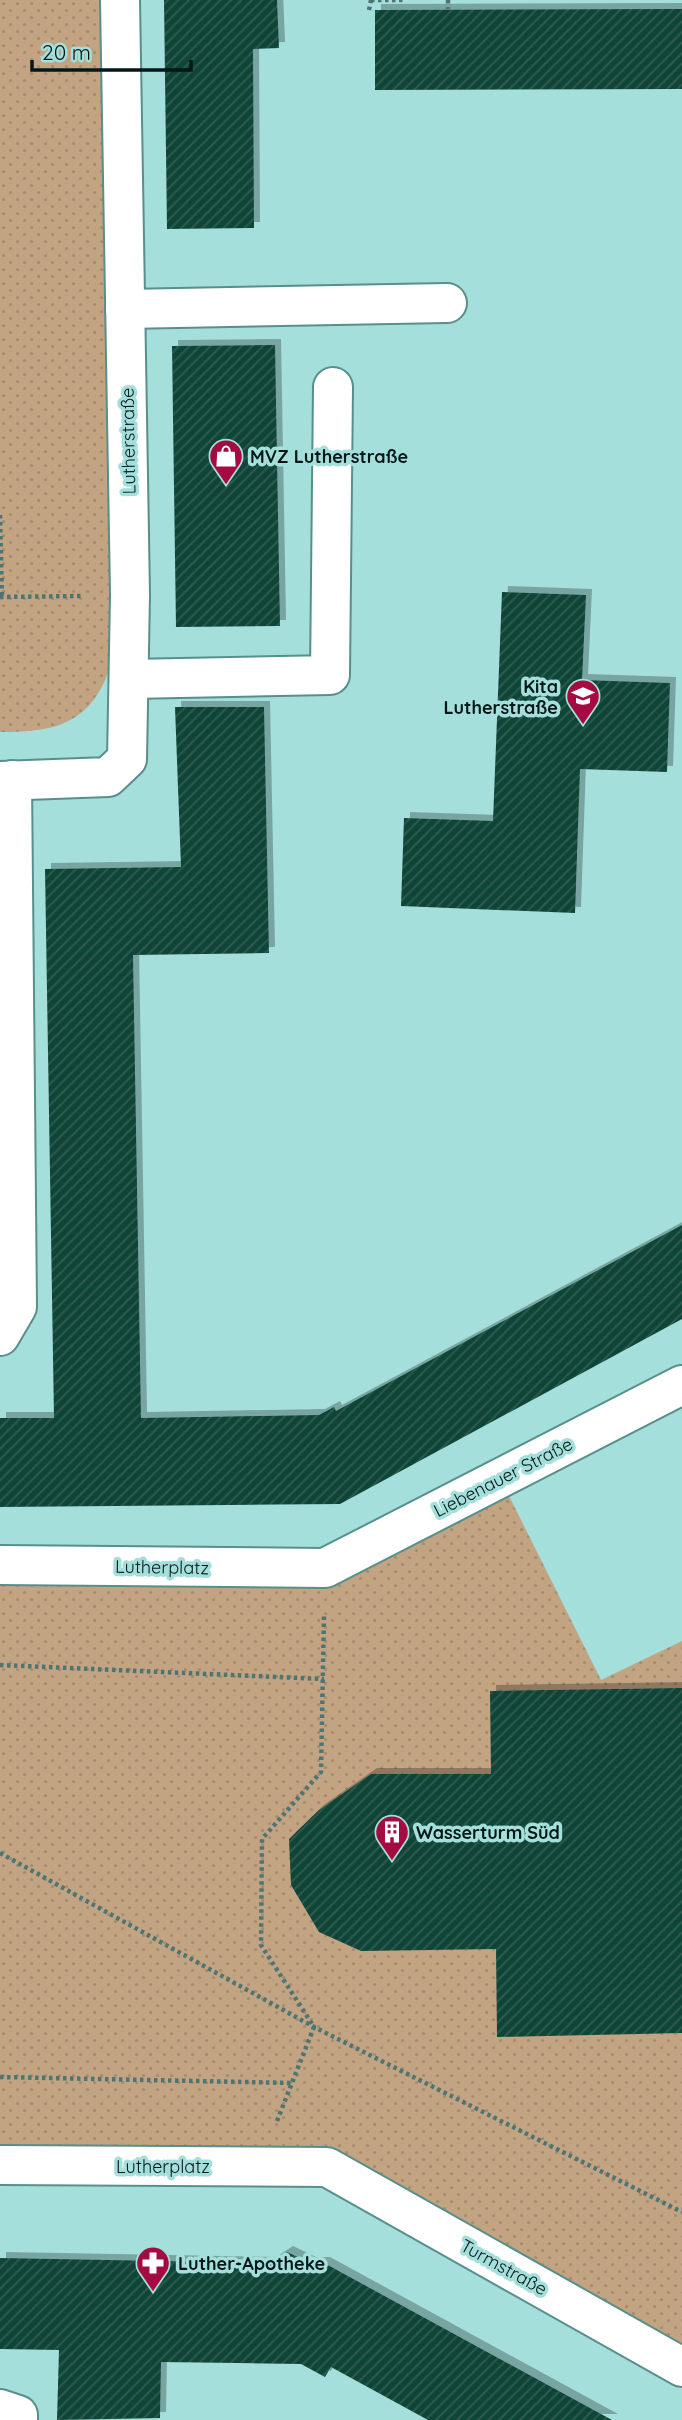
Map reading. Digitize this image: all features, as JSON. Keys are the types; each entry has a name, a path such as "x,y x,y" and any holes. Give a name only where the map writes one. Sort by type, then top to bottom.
{"street":[{"name":"Lutherstraße","path":"8,1322 6,780 108,777 127,759 131,679 120,0"},
{"path":"125,309 447,303"},
{"path":"131,679 330,675 333,387"},
{"name":"Liebenauer Straße","path":"325,1568 682,1385"},
{"name":"Lutherplatz","path":"0,1565 325,1568"},
{"name":"Lutherplatz","path":"0,2165 327,2167"},
{"name":"Turmstraße","path":"327,2167 682,2367"},
{"path":"0,2409 18,2415 18,2420"}],"path":[{"path":"369,10 371,0 404,0"},
{"path":"447,0 448,9"},
{"path":"0,515 1,597 130,595"},
{"path":"314,2027 261,1945 262,1839 321,1772 325,1568"},
{"path":"0,1665 324,1679"},
{"path":"0,1853 314,2027 682,2211"},
{"path":"258,2166 314,2027"},
{"path":"0,2077 293,2083"}],"shaded area":[{"path":"0,0 103,0 116,647 101,689 78,715 45,729 0,732"},
{"path":"500,1478 601,1680 682,1641 682,2367 327,2167 0,2165 0,1565 325,1568"}],"building":[{"path":"164,0 277,0 279,48 253,49 254,228 167,229"},
{"path":"682,9 682,89 375,90 375,10"},
{"name":"MVZ Lutherstraße","path":"275,345 280,626 176,627 172,346"},
{"name":"Kita Lutherstraße","path":"502,592 586,595 582,680 670,683 667,772 580,769 575,913 401,906 404,818 493,821"},
{"path":"175,707 264,707 269,953 133,955 141,1418 319,1415 334,1407 336,1411 682,1225 682,1319 340,1504 0,1507 0,1418 54,1418 45,869 181,867"},
{"path":"682,1688 682,2033 497,2037 496,1949 361,1951 319,1932 291,1885 289,1839 319,1810 371,1774 491,1774 490,1691"},
{"path":"287,2252 310,2263 324,2263 612,2420 428,2420 331,2367 325,2377 301,2364 161,2362 160,2418 57,2420 59,2350 0,2349 0,2258 270,2263"}],"place":[{"name":"MVZ Lutherstraße","path":"226,486"},
{"name":"Kita Lutherstraße","path":"583,726"},
{"name":"Wasserturm Süd","path":"392,1862"},
{"name":"Luther-Apotheke","path":"153,2293"}]}
